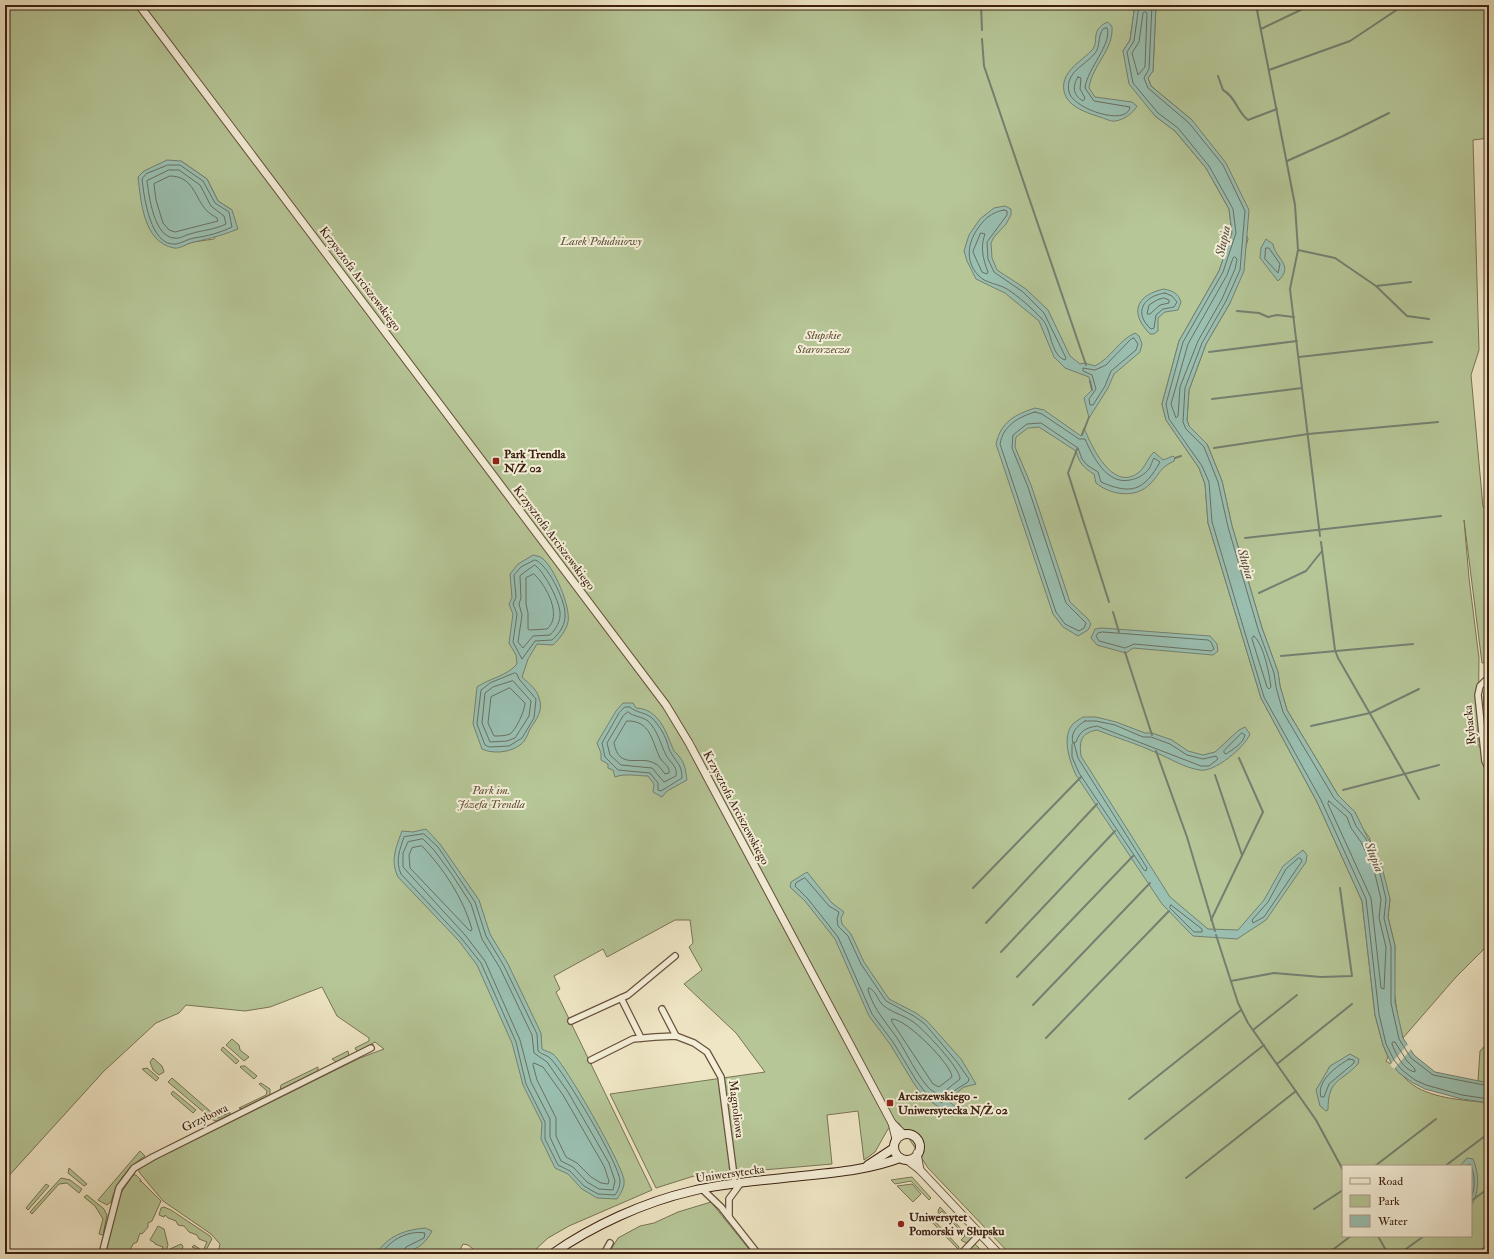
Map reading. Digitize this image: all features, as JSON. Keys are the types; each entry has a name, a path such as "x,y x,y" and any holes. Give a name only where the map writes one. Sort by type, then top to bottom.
{"main road":[{"path":"904,1159 898,1140 907,1134 915,1138 919,1145 917,1153"},
{"name":"Uniwersytecka","path":"866,1167 898,1140"},
{"name":"Uniwersytecka","path":"552,1254 577,1236 659,1200 702,1189 885,1164 904,1159 917,1153"}],"street":[{"name":"Krzysztofa Arciszewskiego","path":"139,5 666,705 700,763 892,1123 898,1140"},
{"name":"Rybacka","path":"1487,678 1480,686 1478,695 1485,761 1489,768"},
{"path":"571,1021 632,992 675,956"},
{"path":"621,998 641,1038"},
{"path":"662,1008 676,1036"},
{"name":"Magnoliowa","path":"591,1060 625,1042 641,1038 676,1036 694,1042 707,1052 721,1077 737,1184"},
{"name":"Grzybowa","path":"102,1254 119,1188 134,1168 371,1048"},
{"path":"917,1153 920,1170"},
{"path":"904,1159 920,1170 999,1254"},
{"path":"729,1217 729,1199 737,1184"},
{"path":"702,1189 713,1198 758,1254"},
{"path":"961,1254 980,1234"},
{"path":"604,1254 610,1243"}],"green space":[{"path":"5,5 1135,5 1130,40 1123,51 1155,116 1175,131 1206,168 1229,209 1232,233 1219,271 1179,341 1162,404 1166,420 1199,468 1205,484 1208,523 1261,698 1317,802 1362,901 1375,1015 1383,1045 1388,1057 1386,1061 1409,1082 1421,1090 1450,1098 1489,1103 1489,1254 1010,1254 928,1168 899,1123 888,1129 875,1152 864,1160 858,1111 827,1115 832,1164 694,1176 656,1188 610,1094 765,1072 736,1033 684,984 702,970 689,947 693,943 690,920 675,920 607,957 603,949 554,976 560,989 556,992 652,1190 569,1226 548,1238 534,1251 527,1254 473,1254 473,1249 468,1245 463,1244 458,1254 208,1254 219,1249 220,1244 211,1234 163,1201 139,1172 139,1169 151,1161 360,1058 384,1049 375,1042 359,1051 356,1050 355,1048 369,1041 369,1038 337,1016 322,987 270,1007 245,1011 186,1005 179,1013 156,1023 104,1071 5,1180","holes":["181,161 207,179 218,201 232,210 214,239 193,242 175,248"]},
{"path":"1156,5 1489,5 1489,138 1473,140 1479,350 1471,375 1483,507 1489,508 1489,662 1482,663 1464,520 1469,578 1479,658 1478,744 1489,764 1489,944 1456,977 1403,1038 1398,1019 1394,991 1395,946 1388,917 1390,899 1369,837 1359,824 1355,812 1338,795 1287,710 1280,686 1278,672 1262,628 1232,526 1222,481 1207,444 1189,426 1187,420 1189,390 1206,344 1230,303 1248,239 1192,120 1151,86 1148,78 1153,71"},
{"path":"1489,680 1489,734 1483,699"},
{"path":"232,1039 239,1045 240,1050 249,1057 244,1061 226,1045"},
{"path":"1489,1041 1489,1083 1478,1081 1480,1051"},
{"path":"223,1047 239,1061 236,1064 221,1050"},
{"path":"348,1051 349,1056 336,1062 332,1059"},
{"path":"153,1058 162,1066 164,1072 159,1075 153,1070 150,1062"},
{"path":"245,1066 257,1076 254,1079 240,1067"},
{"path":"318,1067 318,1071 280,1090 281,1085"},
{"path":"147,1068 159,1078 156,1081 142,1069"},
{"path":"172,1078 218,1118 230,1112 230,1114 217,1121 213,1120 168,1082"},
{"path":"261,1083 270,1089 270,1095 242,1109 239,1108 266,1095 267,1091 259,1084"},
{"path":"173,1091 196,1110 193,1113 171,1094"},
{"path":"140,1151 145,1156 128,1170 119,1182 111,1202 107,1205 98,1200"},
{"path":"69,1168 87,1184 84,1186 68,1173"},
{"path":"133,1175 136,1175 141,1180 140,1182 141,1181 161,1201 152,1221 148,1223 148,1227 142,1234 140,1233 137,1242 133,1244 128,1254 105,1254 121,1193"},
{"path":"912,1177 931,1198 929,1200 911,1181 895,1184 891,1180"},
{"path":"61,1178 70,1180 82,1189 79,1193 67,1183 59,1184 32,1214 30,1212"},
{"path":"46,1184 49,1186 28,1210 26,1208"},
{"path":"912,1184 921,1194 913,1202 897,1186"},
{"path":"87,1195 104,1209 107,1215 103,1235 99,1234 103,1219 95,1206 84,1197"},
{"path":"711,1202 753,1254 608,1254 618,1238 640,1226 654,1223 678,1212"},
{"path":"164,1207 210,1236 212,1239 205,1252 192,1247 194,1245 203,1251 207,1242 199,1239 197,1235 189,1232 184,1226 178,1225 176,1221 165,1215 164,1217 159,1215 161,1208"},
{"path":"940,1207 972,1240 966,1243 961,1240 965,1236 942,1211 939,1214 938,1211"},
{"path":"929,1215 959,1247 958,1249 927,1217"},
{"path":"158,1226 164,1229 168,1245 165,1254 160,1254 163,1247 150,1240"},
{"path":"974,1243 985,1254 967,1253"},
{"path":"181,1244 183,1246 181,1254 173,1254 170,1249"}],"water":[{"name":"Słupia","path":"1135,5 1156,5 1153,71 1148,78 1151,86 1192,120 1226,163 1249,210 1244,271 1230,303 1206,344 1189,390 1187,420 1189,426 1207,444 1222,481 1232,526 1262,628 1278,672 1280,686 1287,710 1338,795 1355,812 1382,867 1390,899 1388,917 1395,946 1395,1002 1403,1038 1414,1055 1435,1072 1489,1083 1489,1103 1462,1099 1425,1089 1399,1073 1391,1063 1383,1045 1375,1015 1362,901 1317,802 1261,698 1208,523 1205,484 1199,468 1166,420 1162,404 1179,341 1219,271 1232,233 1229,209 1206,168 1175,131 1155,116 1129,84 1123,51 1130,40"},
{"path":"1107,22 1112,26 1110,43 1094,72 1089,88 1095,97 1132,102 1137,106 1128,116 1113,121 1081,110 1070,102 1064,90 1064,82 1068,72 1092,50 1098,29"},
{"path":"167,160 181,161 207,179 218,201 232,210 238,229 176,248 164,244 156,238 146,219 138,177 144,171"},
{"path":"1005,206 1011,209 1011,215 991,243 992,258 997,270 1026,289 1048,310 1070,356 1080,364 1085,363 1095,366 1101,363 1129,336 1135,333 1139,336 1142,344 1140,352 1114,374 1108,388 1089,418 1084,398 1092,390 1089,377 1065,368 1054,357 1039,321 1005,293 976,279 967,261 964,251 969,235 980,219 994,208"},
{"path":"1266,239 1273,244 1274,249 1283,262 1285,271 1278,281 1260,258 1261,248"},
{"path":"1164,289 1175,293 1181,302 1178,310 1165,312 1158,318 1158,331 1154,334 1150,334 1139,319 1139,306 1142,300 1147,296"},
{"path":"1035,408 1044,410 1081,436 1084,428 1097,455 1111,472 1120,476 1129,477 1138,473 1154,452 1163,460 1173,456 1175,458 1174,461 1162,469 1154,480 1144,489 1138,492 1123,494 1108,490 1096,483 1094,474 1082,465 1076,451 1039,427 1028,428 1016,437 1015,447 1031,485 1070,602 1088,619 1091,624 1088,630 1078,636 1063,627 1053,614 996,444 1001,430 1010,420 1021,413"},
{"path":"533,555 542,558 552,570 561,588 567,607 568,622 566,628 553,645 537,644 528,659 522,677 532,686 538,695 541,707 539,715 525,740 511,750 499,752 487,751 482,749 473,724 477,687 503,674 517,664 516,655 509,643 513,614 509,604 512,598 510,574 518,564"},
{"path":"1102,628 1210,636 1217,644 1218,651 1213,655 1133,648 1126,653 1097,645 1091,638 1095,629"},
{"path":"623,703 633,703 636,708 644,709 656,717 683,763 687,780 667,791 662,797 653,792 654,784 648,776 627,775 615,777 613,770 608,768 608,764 601,760 601,753 597,743 616,711"},
{"path":"1083,717 1096,717 1116,722 1145,733 1152,733 1172,740 1188,751 1203,755 1215,752 1239,730 1245,727 1250,734 1242,746 1221,763 1206,770 1200,770 1178,763 1162,755 1097,730 1087,733 1082,738 1080,746 1081,756 1170,897 1208,929 1238,930 1264,900 1283,866 1303,850 1307,855 1306,862 1266,920 1237,939 1193,936 1162,904 1076,775 1069,757 1067,742 1069,729"},
{"path":"426,829 440,844 479,900 490,934 508,964 541,1033 542,1049 553,1054 569,1076 614,1155 624,1180 623,1188 617,1199 597,1198 582,1189 568,1174 555,1168 541,1139 542,1123 523,1085 512,1043 477,965 459,941 398,877 394,860 396,848 402,831 413,832"},
{"path":"807,872 832,903 844,912 841,918 842,924 851,934 864,962 889,999 916,1013 927,1021 961,1059 976,1084 964,1087 947,1100 961,1111 957,1115 951,1116 922,1095 890,1044 869,1016 835,939 805,901 790,887 791,882"},
{"path":"1350,1054 1359,1059 1358,1064 1336,1082 1330,1092 1328,1110 1326,1111 1320,1106 1316,1090 1330,1066"},
{"path":"1467,1158 1473,1159 1478,1182 1476,1194 1472,1204 1472,1165 1461,1165"},
{"path":"425,1228 432,1231 427,1239 415,1249 401,1253 376,1254 391,1238 403,1232"}],"pier":[{"path":"1409,1043 1412,1048 1394,1069 1390,1065"}],"waterway":[{"path":"981,5 982,30"},
{"path":"1256,5 1295,205 1298,250 1290,289 1320,536"},
{"path":"1261,29 1311,5"},
{"path":"1269,70 1350,41 1404,5"},
{"path":"982,39 984,66 1086,365"},
{"path":"1218,76 1223,90 1234,100 1241,113 1248,120 1277,109"},
{"path":"1287,161 1343,136 1389,113"},
{"path":"1298,250 1335,258 1376,286 1407,316 1429,319"},
{"path":"1376,286 1411,282"},
{"path":"1237,311 1259,313 1268,317 1277,315 1294,317"},
{"path":"1209,352 1297,341"},
{"path":"1299,357 1432,342"},
{"path":"1090,381 1092,390"},
{"path":"1212,399 1302,388"},
{"path":"1082,435 1089,417"},
{"path":"1214,448 1308,434 1438,422"},
{"path":"1077,449 1068,473 1109,602"},
{"path":"1175,458 1181,456"},
{"path":"1245,538 1441,516"},
{"path":"1321,542 1335,650 1338,658 1419,799"},
{"path":"1259,593 1306,571 1322,551"},
{"path":"1113,612 1119,632"},
{"path":"1281,656 1413,644"},
{"path":"1125,652 1152,735"},
{"path":"1311,726 1370,713 1419,689"},
{"path":"1156,751 1187,837 1215,931"},
{"path":"1211,920 1263,812 1239,758"},
{"path":"1343,790 1439,765"},
{"path":"1215,775 1242,855"},
{"path":"973,888 1081,777"},
{"path":"986,923 1097,804"},
{"path":"1001,952 1115,831"},
{"path":"1017,977 1133,856"},
{"path":"1033,1005 1150,883"},
{"path":"1231,981 1274,973 1321,977 1352,976 1340,888"},
{"path":"1046,1038 1169,911"},
{"path":"1216,935 1238,1003 1248,1023 1316,1120 1342,1168"},
{"path":"1253,1030 1297,995"},
{"path":"1277,1064 1352,1004"},
{"path":"1129,1099 1241,1010"},
{"path":"1145,1139 1264,1045"},
{"path":"1186,1178 1296,1091"},
{"path":"1376,1165 1436,1119"},
{"path":"1446,1165 1489,1133"},
{"path":"1472,1200 1489,1188"},
{"path":"1314,1209 1342,1191"},
{"path":"1327,1254 1350,1237"},
{"path":"1379,1237 1388,1254"},
{"path":"1399,1254 1423,1237"},
{"path":"1476,1254 1489,1244"}],"place":[{"name":"Park Trendla N/Ż 02","path":"496,461"},
{"name":"Arciszewskiego - Uniwersytecka N/Ż 02","path":"890,1103"},
{"name":"Uniwersytet Pomorski w Słupsku","path":"901,1224"}],"park label":[{"name":"Lasek Południowy","path":"601,241"},
{"name":"Słupskie Starorzecza","path":"823,342"},
{"name":"Park im. Józefa Trendla","path":"491,797"}]}
